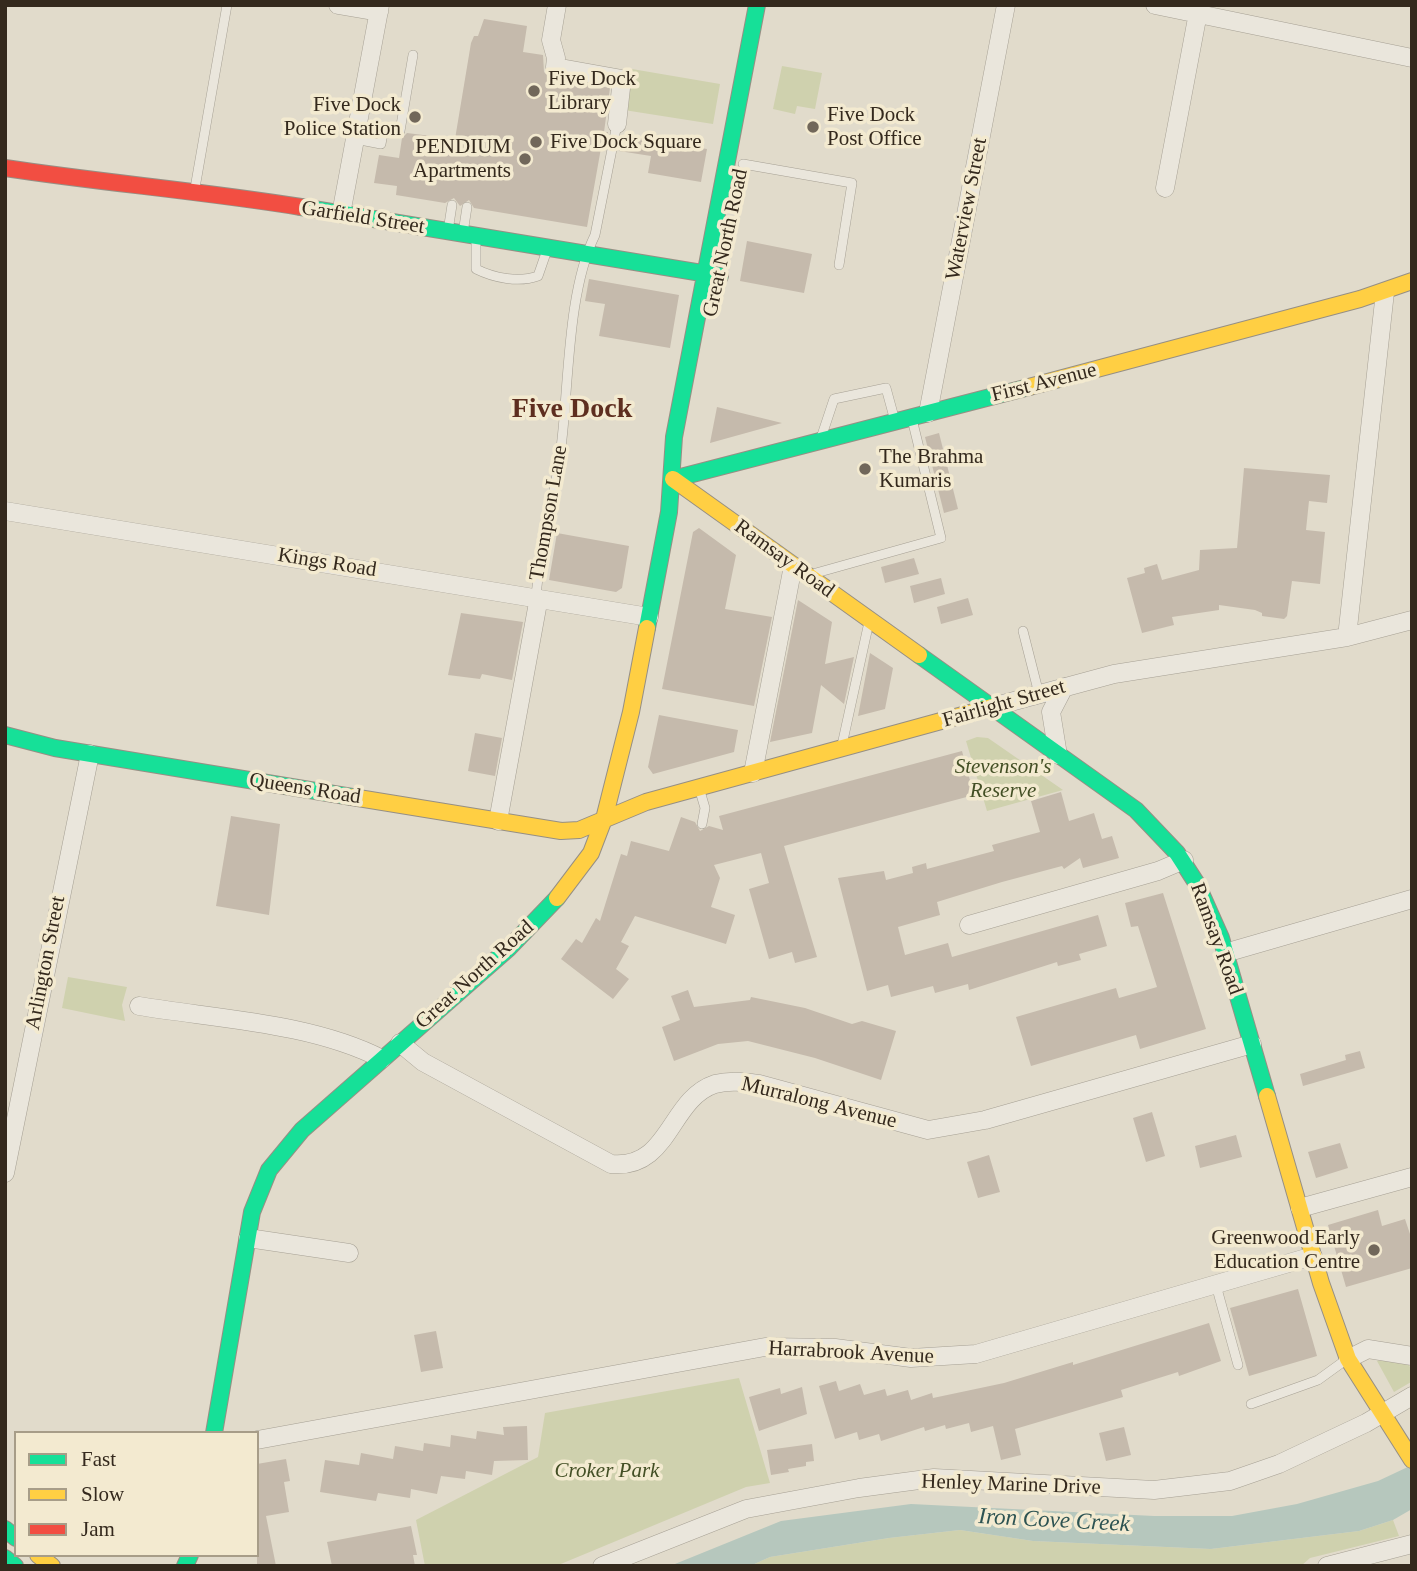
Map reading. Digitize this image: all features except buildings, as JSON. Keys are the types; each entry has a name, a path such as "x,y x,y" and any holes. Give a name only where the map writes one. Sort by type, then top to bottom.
{"main road":[{"name":"Great North Road","path":"214,1431 248,1238 260,1191 282,1151 508,949 556,900 591,853 604,819 631,712 673,479 688,439 757,5"},
{"name":"Great North Road","path":"713,274 743,164 771,5"},
{"name":"Garfield Street","path":"5,168 104,183 194,190 713,274"},
{"name":"First Avenue","path":"673,479 1385,292 1412,281"},
{"name":"Ramsay Road","path":"673,479 1136,810 1160,830 1184,860 1201,888 1225,953 1313,1256 1348,1359 1380,1414 1411,1458"},
{"name":"Fairlight Street","path":"604,819 646,802 992,707"},
{"name":"Queens Road","path":"5,736 90,754 561,831 579,830 604,819"},
{"path":"5,1558 15,1566"}],"street":[{"path":"338,5 379,9 341,214"},
{"path":"557,5 551,40 556,58 555,67 622,79 617,124"},
{"name":"Waterview Street","path":"920,415 944,330 1006,5"},
{"path":"1155,5 1198,13 1234,13 1412,58"},
{"path":"1165,188 1198,13"},
{"path":"1348,637 1385,292"},
{"name":"Kings Road","path":"5,511 649,617"},
{"path":"753,773 800,571"},
{"name":"Thompson Lane","path":"498,821 537,608 536,597"},
{"name":"Fairlight Street","path":"992,707 1145,667 1348,637 1412,620"},
{"path":"1058,755 1051,712 1064,687"},
{"name":"Arlington Street","path":"5,1174 90,754"},
{"path":"969,925 1158,871 1184,860"},
{"path":"1225,953 1412,899"},
{"path":"139,1006 323,1036 358,1046 382,1059"},
{"name":"Murralong Avenue","path":"401,1043 424,1062 611,1164 627,1166 637,1163 652,1151 696,1095 713,1085 734,1081 759,1084 928,1130 985,1119 1252,1044"},
{"path":"1300,1208 1412,1177"},
{"path":"248,1238 349,1252"},
{"name":"Harrabrook Avenue","path":"259,1440 765,1347 835,1348 911,1358 976,1354 1313,1256"},
{"path":"1348,1359 1367,1349 1412,1356"},
{"name":"Henley Marine Drive","path":"602,1566 746,1509 859,1488 934,1478 1154,1490 1230,1481 1279,1464 1412,1396"},
{"path":"1327,1566 1412,1544"}],"lane":[{"path":"194,190 227,5"},
{"path":"355,139 381,144 384,128 400,131 413,55"},
{"name":"Thompson Lane","path":"536,597 562,440 568,356 587,252 595,235 617,124"},
{"path":"743,164 852,183 839,265"},
{"path":"452,205 476,269 489,276 526,280 538,275 548,248"},
{"path":"462,234 467,207"},
{"path":"821,440 834,399 886,388 895,422"},
{"path":"800,571 941,538 920,415"},
{"path":"841,749 869,620"},
{"path":"1023,631 1039,694"},
{"path":"699,788 705,808 702,824"},
{"path":"1216,1285 1238,1366"},
{"path":"1251,1404 1318,1380 1348,1359"}],"green space":[{"path":"782,66 822,73 815,109 797,106 795,114 773,109"},
{"path":"632,69 720,84 713,124 624,110"},
{"name":"Stevenson's Reserve","path":"977,737 988,738 1063,790 987,811 966,741"},
{"path":"68,977 127,987 122,1005 125,1021 62,1008"},
{"path":"1384,1359 1408,1364 1412,1370 1411,1382 1394,1392 1377,1361"},
{"name":"Croker Park","path":"739,1378 770,1483 746,1487 556,1566 425,1566 416,1520 538,1457 545,1413"},
{"path":"1393,1520 1399,1536 1310,1558 1301,1566 750,1566 770,1557 960,1530 1033,1541 1211,1549 1359,1531"}],"water":[{"name":"Iron Cove Creek","path":"1412,1465 1412,1509 1393,1520 1359,1531 1211,1549 1033,1541 960,1530 770,1557 750,1566 670,1566 781,1521 911,1504 1154,1516 1232,1516 1297,1504 1378,1481"}],"traffic: fast":[{"path":"647,628 669,512 674,437 757,5"},
{"path":"301,207 720,276"},
{"path":"673,479 1029,387"},
{"path":"919,655 1136,810 1177,853 1197,884 1221,938 1267,1096"},
{"path":"5,735 55,748 352,797"},
{"path":"214,1431 252,1212 269,1170 302,1130 508,949 557,898"},
{"path":"5,1529 14,1536"},
{"path":"185,1566 189,1557"},
{"path":"5,1558 15,1566"}],"traffic: slow":[{"path":"1029,387 1360,299 1412,281"},
{"path":"673,479 919,655"},
{"path":"557,898 591,853 604,819 631,712 647,628"},
{"path":"352,797 561,831 579,830 646,802 992,707"},
{"path":"1267,1096 1321,1283 1348,1359 1412,1460"},
{"path":"41,1557 52,1566"}],"traffic: jam":[{"path":"5,168 301,207"}],"place":[{"name":"Five Dock Library","path":"534,91"},
{"name":"Five Dock Police Station","path":"415,117"},
{"name":"Five Dock Post Office","path":"813,127"},
{"name":"Five Dock Square","path":"536,142"},
{"name":"PENDIUM Apartments","path":"525,159"},
{"name":"The Brahma Kumaris","path":"865,469"},
{"name":"Greenwood Early Education Centre","path":"1374,1250"}],"district":[{"name":"Five Dock","path":"572,410"}]}
